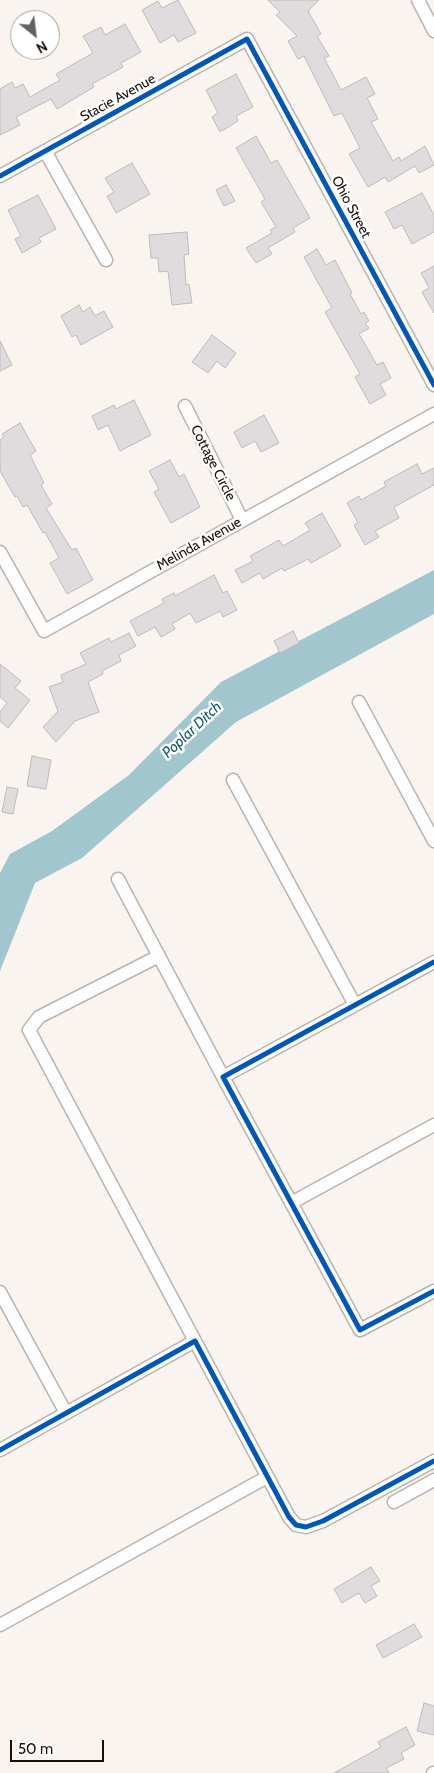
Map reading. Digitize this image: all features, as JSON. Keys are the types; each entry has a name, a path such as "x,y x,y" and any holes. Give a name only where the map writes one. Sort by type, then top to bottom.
{"street":[{"path":"418,0 434,31"},
{"name":"Stacie Avenue","path":"0,176 248,39"},
{"name":"Ohio Street","path":"248,39 434,385"},
{"path":"45,151 106,260"},
{"name":"Cottage Circle","path":"185,406 242,520"},
{"name":"Melinda Avenue","path":"0,552 44,631 434,414"},
{"path":"359,702 434,841"},
{"path":"233,780 355,1005"},
{"path":"118,879 290,1203 360,1330 434,1291"},
{"path":"159,956 39,1017 29,1030 289,1517 296,1525 306,1528 323,1521 434,1461"},
{"path":"223,1077 434,962"},
{"path":"290,1203 434,1125"},
{"path":"0,1292 66,1413"},
{"path":"0,1450 195,1341"},
{"path":"0,1625 267,1476"},
{"path":"394,1502 434,1480"}],"water":[{"name":"Poplar Ditch","path":"434,570 434,614 236,722 82,858 35,883 0,971 0,873 10,854 52,831 129,775 221,682"}],"building":[{"path":"178,0 196,33 178,42 174,35 160,43 142,10 158,1 162,8"},
{"path":"268,0 319,0 308,11 321,34 317,36 329,56 324,58 341,90 366,77 375,94 367,98 378,119 371,122 393,161 399,157 401,161 425,146 434,165 419,173 415,166 388,182 385,177 368,187 349,154 360,148 342,113 334,116 304,56 298,59 288,41 297,36 276,15 280,12"},
{"path":"125,24 141,52 121,63 123,67 92,84 94,87 57,109 51,99 16,117 20,125 0,135 0,89 12,82 15,88 23,84 30,97 60,80 56,74 93,53 83,36 101,27 105,35"},
{"path":"236,74 253,107 236,116 238,121 220,132 212,117 218,113 206,90"},
{"path":"256,136 271,163 277,160 310,218 293,228 295,232 268,248 272,254 256,263 246,248 272,233 270,230 276,227 261,202 265,199 236,148"},
{"path":"132,163 150,194 116,213 107,196 114,192 105,178"},
{"path":"226,185 235,201 224,206 216,190"},
{"path":"422,193 434,215 434,232 412,244 402,225 394,229 385,212"},
{"path":"38,195 56,229 39,238 41,242 22,253 15,239 21,236 8,210"},
{"path":"187,232 189,254 184,255 186,285 189,284 192,303 172,305 168,271 159,272 158,258 151,258 149,235"},
{"path":"317,249 326,265 335,260 361,314 364,312 369,321 365,323 369,328 359,334 377,365 383,362 391,378 380,384 386,395 370,404 355,377 360,374 325,312 332,308 304,257"},
{"path":"434,266 434,313 422,292 429,288 421,273"},
{"path":"79,305 83,312 90,307 95,316 104,311 113,327 81,345 76,335 72,337 61,316"},
{"path":"212,335 236,353 225,368 217,361 208,373 192,362"},
{"path":"0,341 12,365 0,371"},
{"path":"134,400 151,435 120,451 108,425 98,430 92,416 114,405 116,409"},
{"path":"264,415 279,443 261,452 255,441 242,448 234,432"},
{"path":"20,423 36,451 30,455 44,483 41,485 52,504 46,508 72,550 76,548 93,580 67,594 50,563 59,558 45,532 43,533 27,505 23,507 17,496 15,497 0,471 0,440 4,437 2,434"},
{"path":"170,460 179,477 184,474 200,507 171,523 154,492 159,489 149,471"},
{"path":"417,464 422,474 434,468 434,485 394,507 399,518 375,531 379,537 365,545 354,525 358,523 347,503 359,496 361,500 386,486 384,482"},
{"path":"322,513 341,546 311,563 308,559 284,571 282,568 263,579 260,573 242,583 235,570 253,561 250,556 279,540 283,546 310,530 305,523"},
{"path":"214,575 223,593 227,591 237,610 223,617 220,611 196,623 190,613 172,624 175,629 161,637 155,627 138,636 130,621 164,603 162,599 174,593 175,596"},
{"path":"293,631 299,643 280,653 274,641"},
{"path":"129,633 136,646 119,655 121,661 102,671 103,674 88,682 99,712 75,721 56,742 43,727 58,711 49,687 63,682 61,675 86,664 80,653 109,638 111,642"},
{"path":"0,664 21,681 15,688 30,700 8,728 0,721 0,712 7,703 0,697"},
{"path":"32,756 51,760 46,789 27,786"},
{"path":"7,787 18,789 13,814 2,812"},
{"path":"371,1567 380,1581 371,1586 377,1596 365,1603 359,1593 342,1603 334,1589"},
{"path":"414,1624 422,1637 383,1658 376,1645"},
{"path":"424,1703 434,1706 434,1735 417,1731"},
{"path":"406,1727 415,1745 401,1753 404,1759 386,1768 389,1773 334,1773 381,1747 378,1742"}],"cycle path":[{"path":"0,176 247,39 434,385"},
{"path":"434,962 223,1077 360,1330 434,1291"},
{"path":"0,1450 195,1341 289,1517 296,1525 306,1527 323,1521 434,1461"}]}
